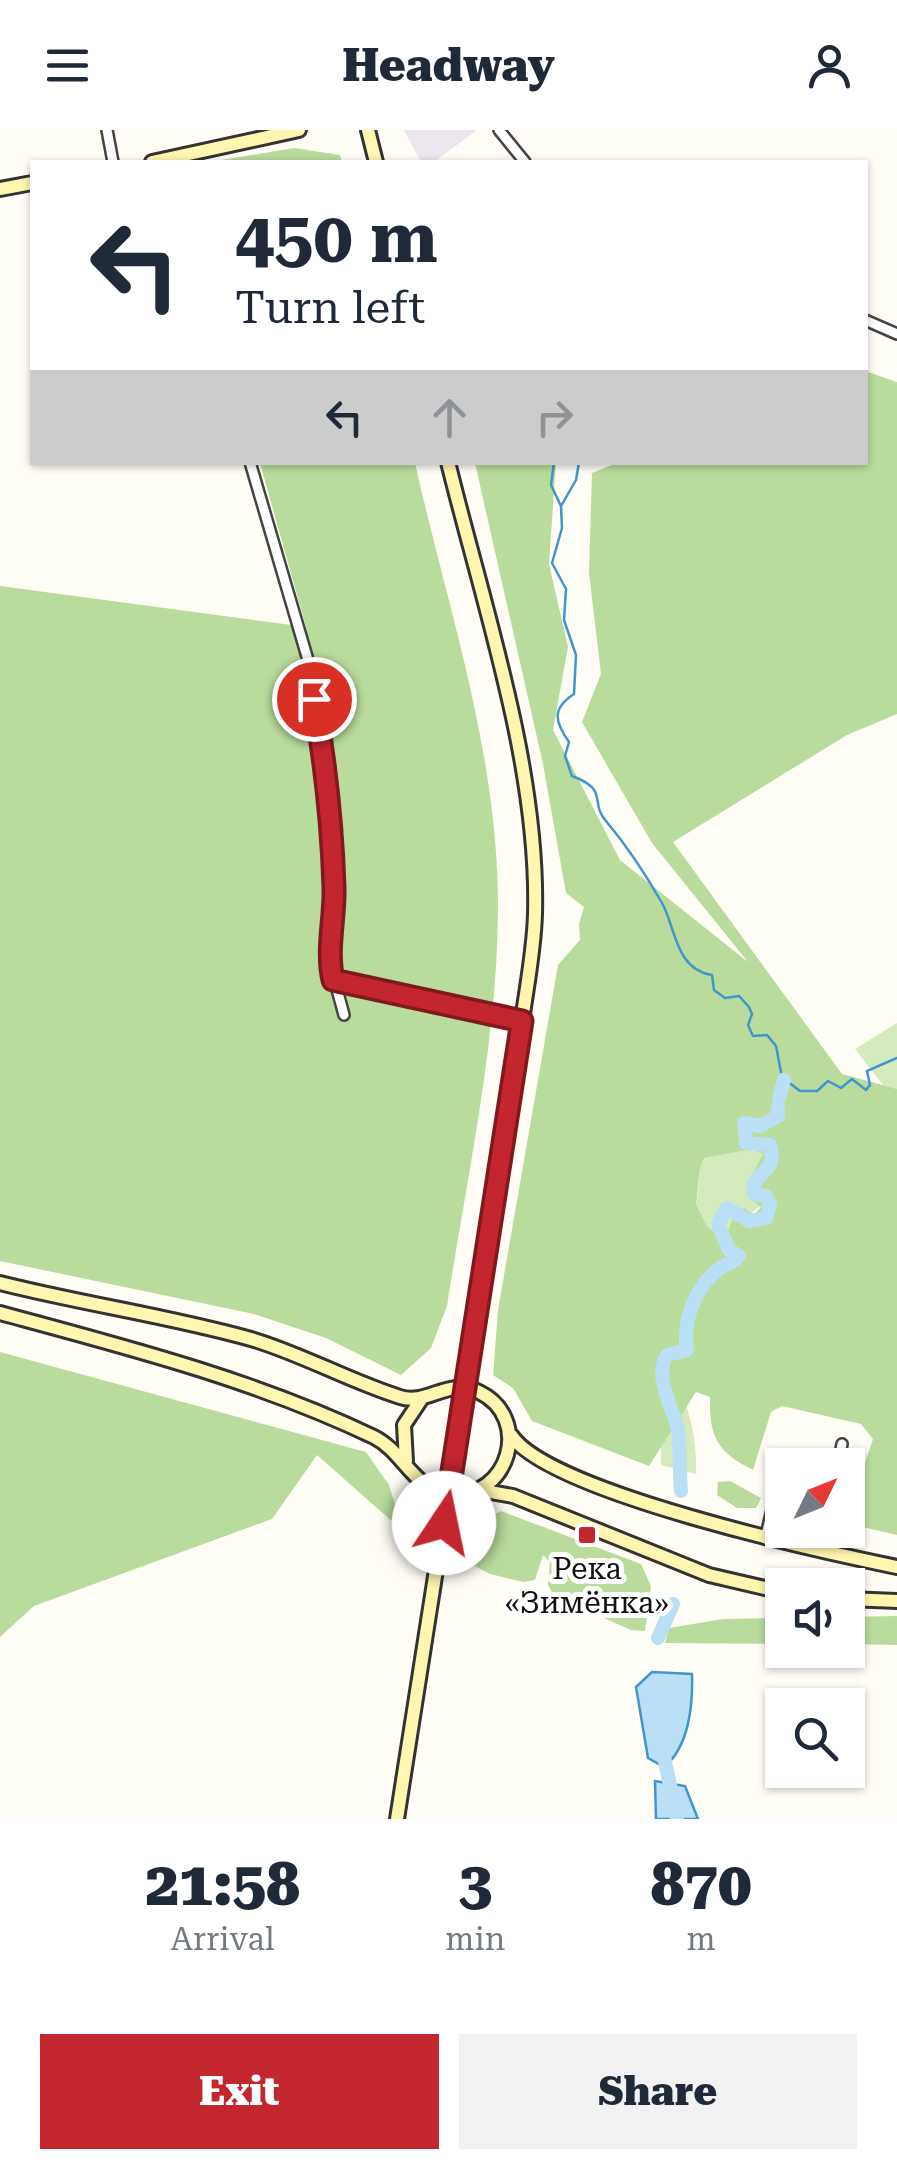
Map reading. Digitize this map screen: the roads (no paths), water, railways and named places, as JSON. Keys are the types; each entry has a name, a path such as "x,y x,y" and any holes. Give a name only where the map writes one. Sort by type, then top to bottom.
{"main road":[{"path":"177,160 299,130"},
{"path":"368,130 376,160"},
{"path":"0,189 30,184"},
{"path":"397,1819 434,1573 450,1494 535,913 527,807 449,465"},
{"path":"0,1283 254,1340 403,1398 446,1387 466,1387 498,1406 510,1433 526,1451 605,1487 765,1539"},
{"path":"0,1314 158,1356 377,1438 421,1482 450,1494 479,1490 514,1496 708,1575 765,1588"},
{"path":"406,1464 404,1425 426,1395"},
{"path":"479,1490 505,1463 510,1433"},
{"path":"807,1548 897,1567"},
{"path":"865,1600 897,1601"}],"street":[{"path":"106,130 113,160"},
{"path":"499,130 524,160"},
{"path":"868,321 897,334"},
{"path":"251,465 308,660 327,776 334,888 328,960 344,1015"},
{"path":"333,980 522,1021"},
{"path":"841,1448 842,1444"}],"water":[{"path":"652,1672 692,1674 692,1699 684,1737 664,1767 648,1758 636,1687"},
{"path":"655,1781 685,1786 698,1819 656,1819"}],"waterway":[{"path":"554,465 551,485 561,506"},
{"path":"578,465 576,480 561,506 562,528 552,563 566,589 564,620 576,655 574,694 562,705 558,716 569,742 565,756 572,776 595,791 601,814 656,892 684,956 691,965 712,975 714,990 725,998 739,996 749,1007 752,1014 748,1025 753,1036 767,1035 776,1046 781,1072"},
{"path":"783,1078 800,1091 817,1091 828,1081 841,1088 852,1079 866,1090 870,1085 867,1071 897,1058"},
{"path":"779,1098 784,1080"},
{"path":"681,1491 678,1431 663,1381 663,1363 667,1355 687,1350 689,1317 703,1285 739,1256 729,1250 718,1224 727,1208 749,1221 766,1218 770,1204 766,1196 754,1194 754,1183 770,1163 770,1145 746,1143 744,1123 760,1126 778,1116 778,1107"},
{"path":"658,1638 673,1604"},
{"path":"663,1752 677,1819"}],"place":[{"name":"Река «Зимёнка»","path":"587,1535"}]}
